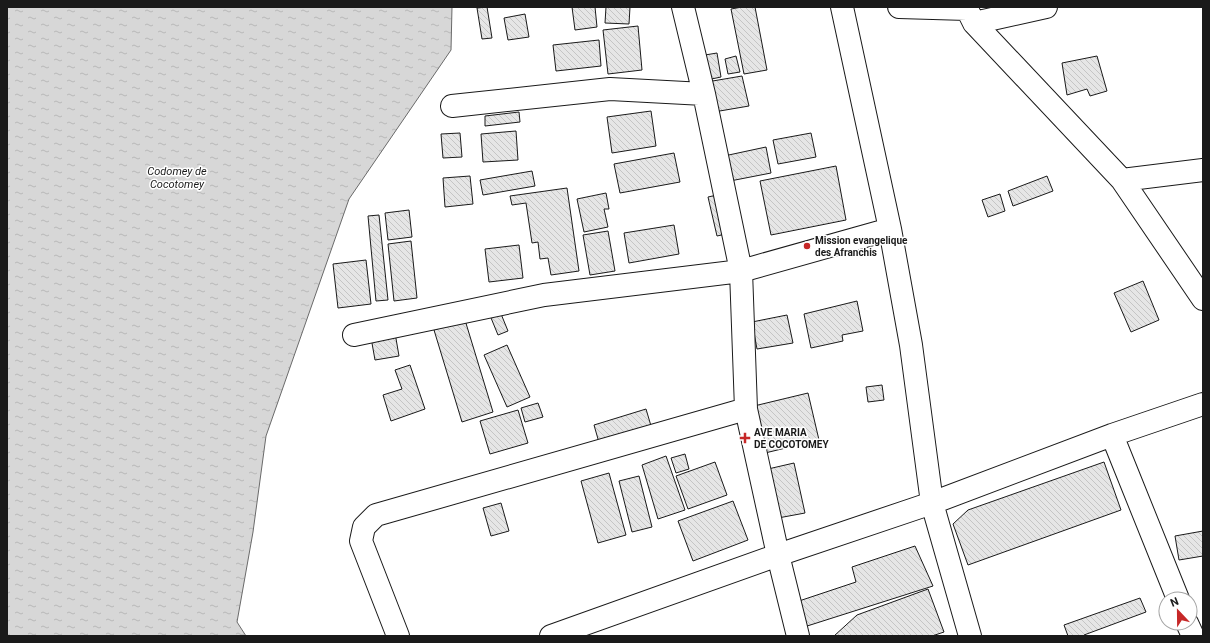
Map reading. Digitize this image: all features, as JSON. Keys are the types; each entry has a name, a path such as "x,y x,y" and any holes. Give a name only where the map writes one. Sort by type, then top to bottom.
{"street":[{"path":"683,7 704,94 742,271 746,409 778,555 798,636"},
{"path":"842,7 890,229 910,345 932,503 970,636"},
{"path":"899,7 969,13 1046,7"},
{"path":"969,13 1122,180 1203,299"},
{"path":"452,106 610,89 704,94"},
{"path":"1122,180 1203,170"},
{"path":"354,336 544,295 742,271 890,229"},
{"path":"551,636 778,555 932,503 1112,435 1203,404"},
{"path":"398,636 362,541 364,527 376,515 746,409"},
{"path":"1112,435 1175,591"}],"water":[{"name":"Codomey de Cocotomey","path":"7,7 452,7 451,50 349,199 266,436 253,532 237,622 246,636 7,636"}],"building":[{"path":"487,7 492,38 482,39 477,8"},
{"path":"572,7 595,7 597,27 575,30"},
{"path":"606,7 630,7 629,24 605,23"},
{"path":"755,7 767,70 744,74 731,9"},
{"path":"525,14 529,37 508,40 504,18"},
{"path":"638,26 642,70 608,74 603,30"},
{"path":"599,40 601,66 556,71 553,45"},
{"path":"717,53 721,77 697,82 693,57"},
{"path":"736,56 740,72 728,74 725,59"},
{"path":"1097,56 1107,91 1090,96 1087,89 1067,95 1062,63"},
{"path":"742,76 749,106 702,114 695,84"},
{"path":"651,111 656,146 612,153 607,117"},
{"path":"519,112 520,122 485,126 485,116"},
{"path":"516,131 518,160 483,162 481,134"},
{"path":"460,133 462,157 443,158 441,134"},
{"path":"811,133 816,157 778,164 773,140"},
{"path":"766,147 771,173 730,181 724,156"},
{"path":"674,153 680,182 620,193 614,164"},
{"path":"836,166 846,220 771,235 760,181"},
{"path":"532,171 535,186 483,195 480,180"},
{"path":"470,176 473,204 445,207 443,178"},
{"path":"1047,176 1053,191 1013,206 1008,191"},
{"path":"567,188 579,271 551,275 548,258 540,259 538,242 532,243 526,203 512,205 510,196"},
{"path":"606,193 609,209 604,209 608,227 584,232 577,199"},
{"path":"726,193 735,232 717,236 708,197"},
{"path":"1000,194 1005,211 988,217 982,200"},
{"path":"409,210 412,237 388,240 385,213"},
{"path":"379,215 388,300 376,301 368,216"},
{"path":"674,225 679,254 629,263 624,233"},
{"path":"608,231 615,271 590,275 583,235"},
{"path":"411,241 417,298 394,301 388,244"},
{"path":"519,245 523,278 489,282 485,249"},
{"path":"366,260 371,304 338,308 333,264"},
{"path":"1143,281 1159,320 1131,332 1114,293"},
{"path":"857,301 863,331 842,335 843,341 811,348 804,314"},
{"path":"499,309 508,331 498,335 489,313"},
{"path":"787,315 793,343 757,349 752,322"},
{"path":"465,320 493,412 462,422 434,330"},
{"path":"394,327 399,356 375,360 370,332"},
{"path":"507,345 530,397 507,407 484,355"},
{"path":"410,365 425,409 391,421 383,395 402,389 395,370"},
{"path":"882,385 884,400 868,402 866,387"},
{"path":"808,393 819,440 765,453 754,406"},
{"path":"538,403 543,417 525,422 521,408"},
{"path":"646,409 654,436 602,453 594,425"},
{"path":"518,410 528,443 490,454 480,421"},
{"path":"685,454 689,469 676,473 671,458"},
{"path":"666,456 685,510 658,519 642,465"},
{"path":"715,462 727,495 688,509 676,476"},
{"path":"1104,462 1121,510 968,565 953,524 968,510"},
{"path":"794,463 805,513 778,518 768,469"},
{"path":"609,473 626,535 598,543 581,481"},
{"path":"639,476 652,527 632,532 619,481"},
{"path":"733,501 748,540 693,561 678,521"},
{"path":"501,503 509,531 491,536 483,508"},
{"path":"1203,531 1203,556 1179,560 1175,536"},
{"path":"915,546 933,586 804,627 796,602 856,582 852,567"},
{"path":"928,589 944,632 932,636 834,636 857,615"},
{"path":"1140,598 1146,612 1084,636 1068,636 1064,625"}],"place":[{"name":"Mission evangelique des Afranchis","path":"807,246"},
{"name":"AVE MARIA DE COCOTOMEY","path":"745,438"}]}
